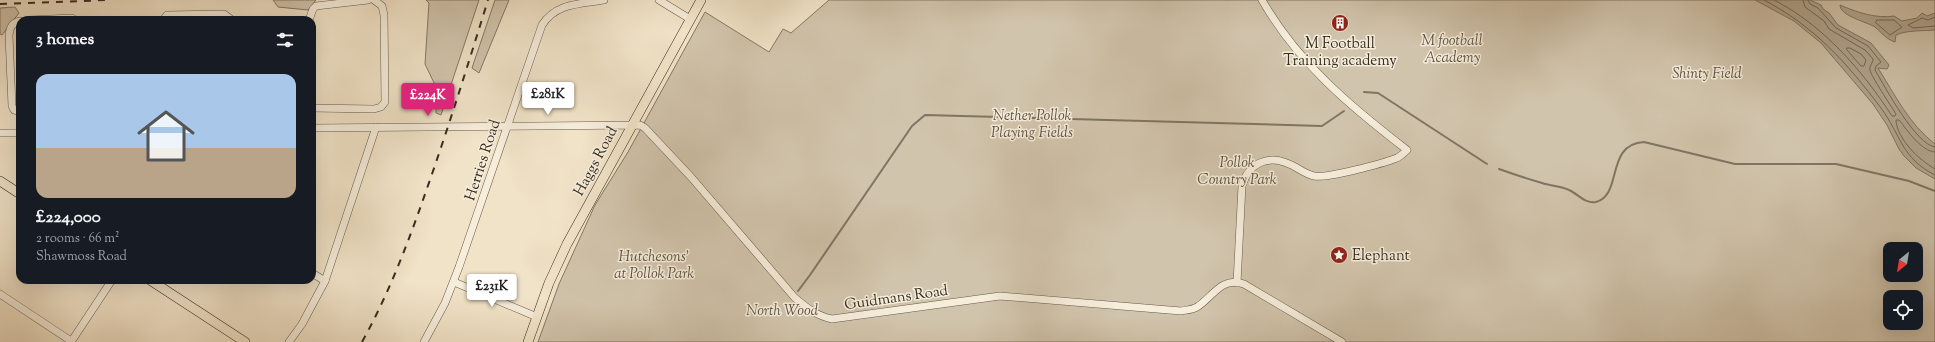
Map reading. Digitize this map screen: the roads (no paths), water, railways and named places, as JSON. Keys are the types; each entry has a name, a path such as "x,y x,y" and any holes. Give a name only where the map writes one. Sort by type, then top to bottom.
{"main road":[{"name":"Haggs Road","path":"528,342 549,283 567,244 631,124 701,0"},
{"path":"0,181 16,191"},
{"path":"156,284 245,342"}],"street":[{"path":"310,16 316,6 368,0"},
{"path":"316,108 374,109 381,107 385,102 384,15 382,6 374,0"},
{"name":"Herries Road","path":"424,342 454,282 507,126 546,20 561,7 604,0"},
{"path":"659,0 690,19"},
{"path":"1262,0 1273,19 1299,54 1357,111 1407,150 1399,157 1340,173 1314,176 1287,163 1276,160 1268,160 1255,165 1248,173 1242,186 1237,283 1244,284 1342,342"},
{"path":"166,16 217,14 224,14 227,16"},
{"path":"16,22 12,26 9,35 12,106 16,111"},
{"path":"316,128 631,124"},
{"name":"Guidmans Road","path":"631,124 640,125 645,128 691,177 795,298 811,311 822,317 832,319 1000,296 1181,311 1196,308 1221,286 1227,283 1237,283"},
{"path":"289,342 302,324 325,281 376,127"},
{"path":"0,133 16,133"},
{"path":"316,275 325,281"},
{"path":"454,282 537,317"},
{"path":"0,294 71,342 109,284"}],"water":[{"path":"1755,0 1810,0 1821,5 1838,25 1871,43 1889,65 1887,69 1878,68 1897,99 1910,118 1935,144 1935,179 1916,168 1904,156 1887,125 1873,104 1821,43 1794,21"},
{"path":"1840,5 1874,16 1894,16 1902,21 1917,18 1922,13 1927,16 1935,13 1935,30 1900,33 1896,35 1895,42 1887,38 1875,27 1844,12"}],"waterway":[{"path":"1364,92 1378,93 1487,164"},
{"path":"798,291 912,126 925,115 1322,126 1344,111"},
{"path":"1499,169 1545,184 1566,189 1588,202 1596,202 1604,197 1609,190 1619,160 1624,151 1632,145 1644,142 1735,164 1836,164 1909,181 1935,191"}],"railway":[{"path":"0,4 108,0"},
{"path":"362,342 383,301 401,260 417,217 447,130 488,0"}],"place":[{"name":"M Football Training academy","path":"1340,23"},
{"name":"Elephant","path":"1339,255"}],"park label":[{"name":"M football Academy","path":"1452,48"},
{"name":"Shinty Field","path":"1707,73"},
{"name":"Nether Pollok Playing Fields","path":"1032,124"},
{"name":"Pollok Country Park","path":"1237,170"},
{"name":"Hutchesons’ at Pollok Park","path":"654,264"},
{"name":"North Wood","path":"782,310"}]}
